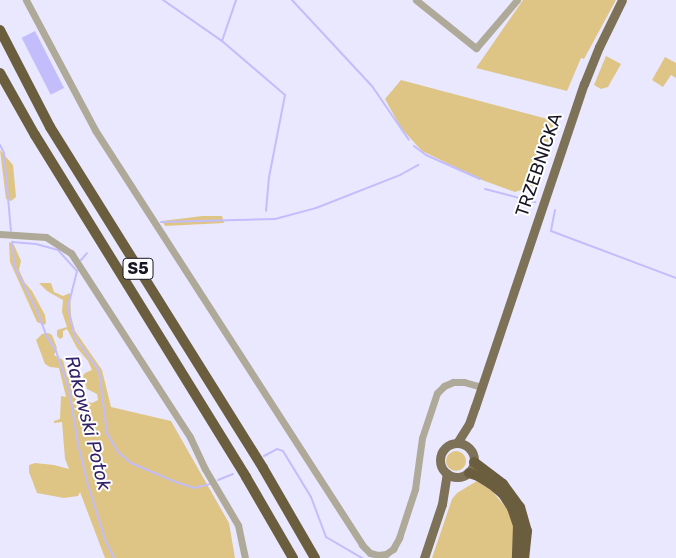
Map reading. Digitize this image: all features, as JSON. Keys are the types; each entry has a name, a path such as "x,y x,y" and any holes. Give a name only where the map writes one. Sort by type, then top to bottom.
{"highway":[{"name":"S5","path":"0,30 50,127 262,468 315,558"},
{"name":"S5","path":"0,73 34,135 246,477 293,558"},
{"path":"474,462 503,484 520,507 526,531 524,558"},
{"path":"468,473 478,476 491,484 503,494 512,508 518,525 517,558"}],"main road":[{"name":"TRZEBNICKA","path":"469,424 584,84 599,46 622,0"},
{"path":"458,477 447,473 441,466 440,456 446,447 457,443 469,424"},
{"path":"442,504 458,477 468,473 474,462 468,447 469,424"},
{"path":"457,443 468,447"},
{"path":"424,558 442,504 447,473"}],"street":[{"path":"26,0 95,130 362,545 370,553 378,556 386,554 393,549 399,538 415,489 422,438 437,393 444,386 453,382 464,382 481,387"},
{"path":"416,0 476,48 517,0"},
{"path":"0,234 46,237 71,253 190,437 238,525 246,558"}],"shaded area":[{"path":"523,0 616,0 584,59 581,58 567,91 476,68"},
{"path":"35,31 64,88 51,95 22,38"},
{"path":"606,56 621,64 608,87 601,89 594,85"},
{"path":"665,57 676,63 676,78 671,75 663,87 652,80"},
{"path":"401,80 555,121 533,186 515,192 482,180 422,151 401,128 385,99"},
{"path":"0,150 13,165 16,197 11,201 6,199"},
{"path":"202,216 222,216 224,223 165,226 162,221"},
{"path":"9,242 14,245 21,261 19,270 25,283 32,291 45,315 46,323 44,325 37,322 10,262"},
{"path":"39,283 51,283 54,292 63,296 70,293 71,316 75,331 102,370 111,407 171,421 229,523 235,558 105,558 80,492 78,496 64,498 37,493 29,472 29,465 35,463 69,469 65,459 62,422 54,423 54,421 60,419 61,396 66,397 59,368 50,367 45,364 36,340 42,334 48,333 52,335 57,348 54,355 63,360 67,376 79,383 76,391 76,400 92,403 98,400 97,394 87,389 83,376 92,370 88,361 77,348 67,329 63,331 63,337 60,339 57,336 57,330 67,327 62,312 63,300 47,291"},
{"path":"452,451 460,451 466,457 466,465 460,471 452,471 446,465 446,457"},
{"path":"477,481 492,491 509,511 514,527 512,558 432,558 452,499 457,493"}],"waterway":[{"path":"163,0 222,41 285,95 269,177 266,211"},
{"path":"222,41 236,0"},
{"path":"292,0 372,86 409,140"},
{"name":"Rakowski Potok","path":"0,145 4,153 11,231"},
{"path":"414,146 426,155 480,179"},
{"path":"161,222 275,219 316,208 400,175 418,165"},
{"path":"485,189 535,202"},
{"path":"555,210 551,231 676,278"},
{"path":"12,242 36,244 58,250 77,271 68,306 72,327 76,339 99,371 107,433 118,452 131,463 176,482 194,488 210,484"},
{"name":"Rakowski Potok","path":"12,242 15,267 37,311 46,335 56,351 69,389 78,444 88,485 106,542 114,558"},
{"path":"81,260 87,253"},
{"path":"264,456 277,449 283,451 311,497 326,537 362,558"},
{"path":"218,480 233,474"}]}
